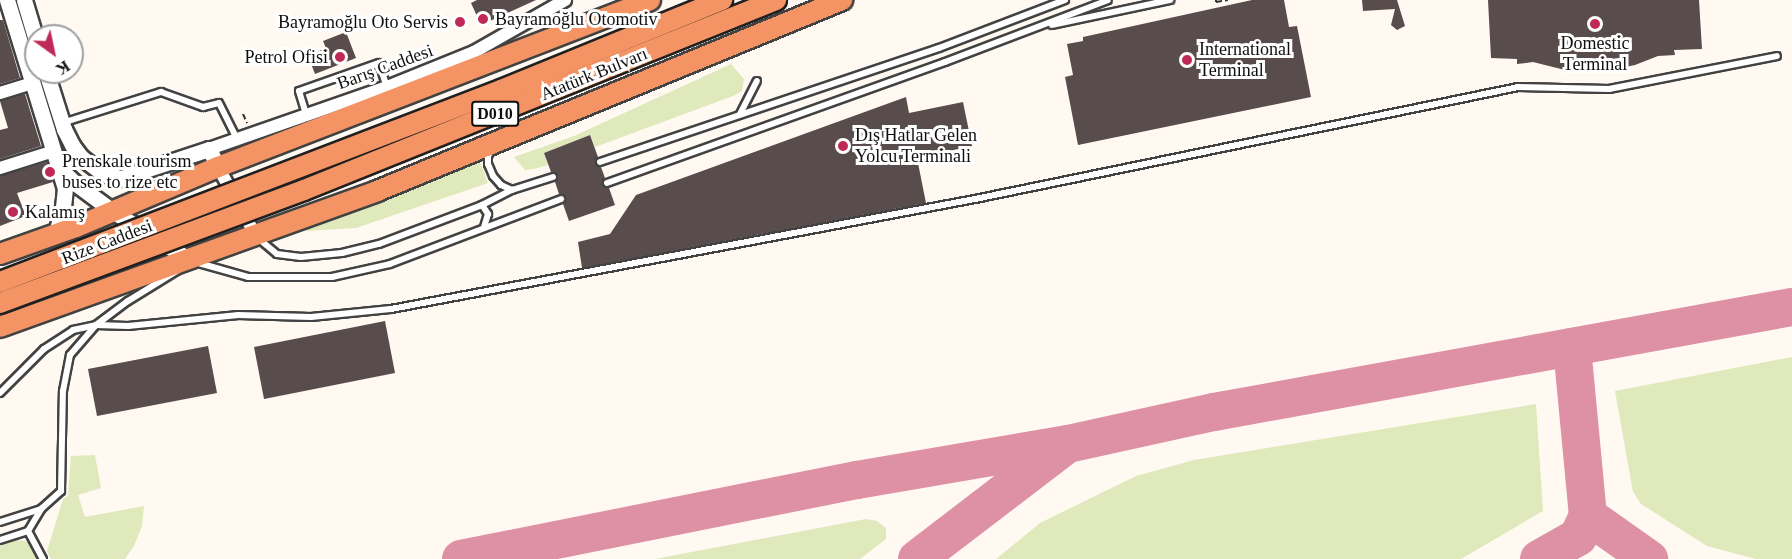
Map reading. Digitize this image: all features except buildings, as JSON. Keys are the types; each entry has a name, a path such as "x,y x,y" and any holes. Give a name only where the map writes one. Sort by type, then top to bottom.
{"highway":[{"path":"0,254 114,212 196,176 213,158 650,0"},
{"name":"Atatürk Bulvarı","path":"214,201 490,94 722,0"},
{"name":"Atatürk Bulvarı","path":"212,224 445,134 776,0"},
{"path":"0,327 256,236 495,144 842,0"},
{"path":"144,231 142,212 147,198"},
{"name":"Rize Caddesi","path":"0,282 214,201"},
{"name":"Rize Caddesi","path":"0,303 212,224"}],"street":[{"path":"24,0 31,24"},
{"name":"Barış Caddesi","path":"213,158 237,140 387,87 487,46 565,0"},
{"path":"6,9 24,60"},
{"path":"0,93 26,84"},
{"path":"33,84 65,188 56,234"},
{"path":"50,84 62,123 72,145 86,162 102,173 121,178 213,158 256,236"},
{"path":"0,168 54,151"},
{"path":"60,169 114,212 190,260"},
{"path":"196,176 218,181 232,192"}],"lane":[{"path":"600,162 939,48 1065,0"},
{"path":"607,183 945,62 1108,0"},
{"path":"1037,28 1170,0"},
{"path":"939,48 945,62"},
{"path":"0,393 44,349 73,330 96,325 128,326 238,315 311,317 391,309 963,201 1518,87 1609,89 1777,56"},
{"path":"306,114 299,91 380,63 387,87"},
{"path":"740,114 757,81"},
{"path":"62,123 161,92 203,107 219,103 237,140"},
{"path":"495,144 488,156 488,164 493,176 501,185 512,190"},
{"path":"256,236 277,255 342,253 379,244 482,205 512,190 553,177"},
{"path":"0,540 28,531 41,508 61,491 63,391 69,355 96,325 128,301 174,275 190,260 248,277 332,277 390,264 561,200"},
{"path":"482,205 488,214 484,227"},
{"path":"0,522 41,508"},
{"path":"28,531 43,559"}],"path":[{"path":"1216,0 1216,2 1228,0"}],"green space":[{"path":"731,64 744,79 742,91 733,96 595,147 590,135 544,153 548,165 534,169 525,170 514,157 574,136"},
{"path":"480,162 488,183 356,228 307,231 300,227"},
{"path":"1792,357 1792,559 1756,559 1707,546 1641,504 1633,492 1615,391"},
{"path":"1536,404 1543,511 1461,559 996,559 1040,523 1136,476 1194,460"},
{"path":"95,455 101,488 78,495 85,517 144,506 142,526 134,546 125,559 51,559 47,551 63,499 68,496 71,456"},
{"path":"866,519 877,521 886,528 886,539 860,559 655,559"},
{"path":"0,538 40,543 47,559 0,559"}],"taxiway":[{"path":"461,559 857,480 1068,444 1214,412 1792,307"},
{"path":"1572,347 1588,516 1649,559"},
{"path":"917,559 1062,448"},
{"path":"1539,559 1578,537 1588,516"}],"place":[{"name":"Bayramoğlu Otomotiv","path":"483,19"},
{"name":"Bayramoğlu Oto Servis","path":"460,22"},
{"name":"Domestic Terminal","path":"1595,24"},
{"name":"Petrol Ofisi","path":"340,57"},
{"name":"International Terminal","path":"1187,60"},
{"name":"Dış Hatlar Gelen Yolcu Terminali","path":"843,146"},
{"name":"Prenskale tourism buses to rize etc","path":"50,172"},
{"name":"Kalamış","path":"13,212"}]}
